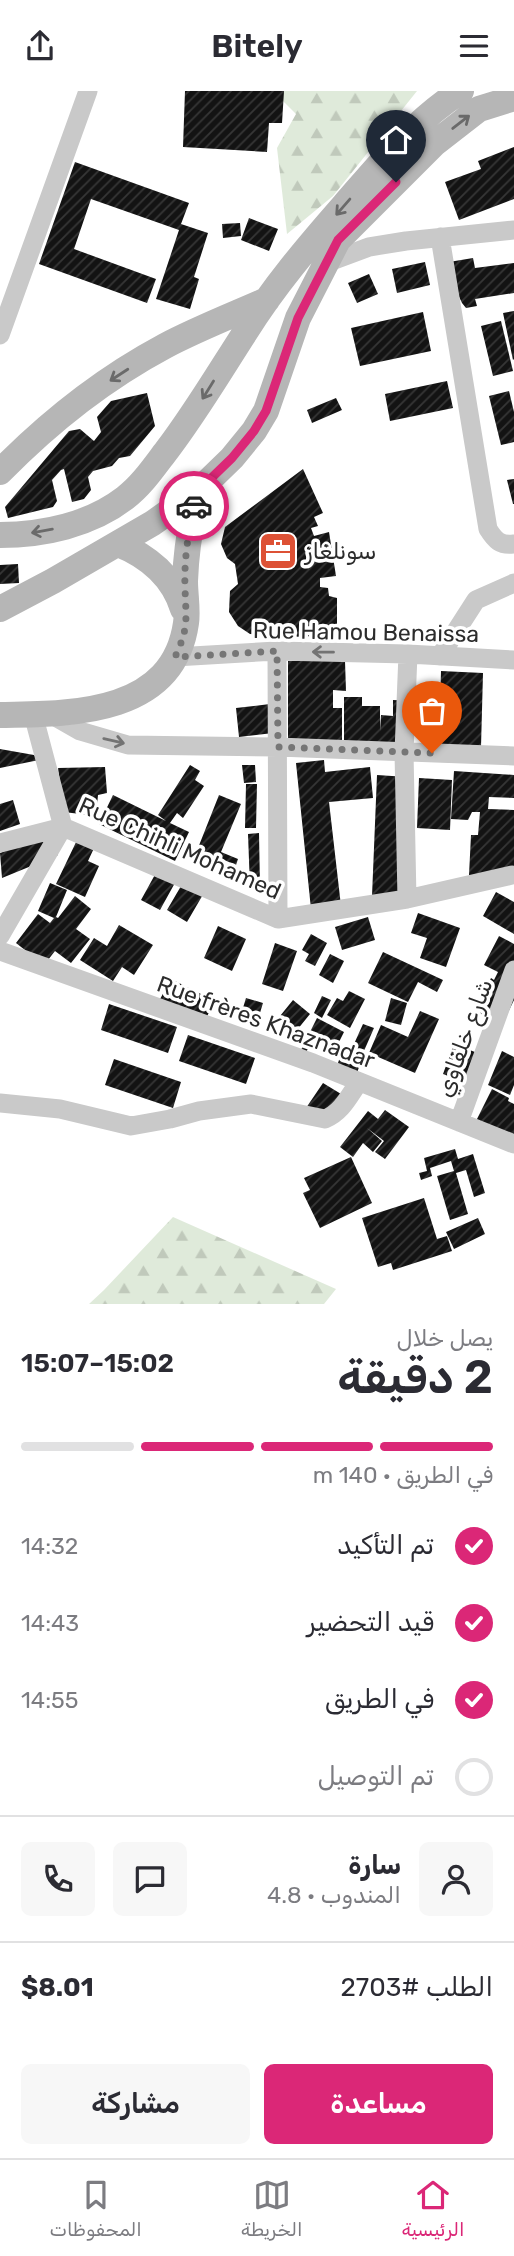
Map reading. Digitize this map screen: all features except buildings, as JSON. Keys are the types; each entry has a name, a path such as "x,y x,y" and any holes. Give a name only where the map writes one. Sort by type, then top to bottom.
{"main road":[{"path":"0,535 43,532 101,514 125,498 146,478 188,423 267,300 318,235 374,171 437,106 461,91"},
{"path":"0,609 153,523 198,491 232,458 260,421 298,318 338,240 434,144 479,109 514,98"},
{"path":"267,300 298,318"},
{"path":"0,473 62,415 164,346 267,300"},
{"path":"0,715 42,714 116,704 150,687 164,673 183,640 187,621 186,555 198,491"},
{"path":"118,544 142,556 163,573 174,587 187,621"}],"street":[{"path":"0,335 88,91"},
{"path":"326,263 369,247 514,230"},
{"path":"440,237 488,529 496,541 507,545 514,544"},
{"path":"440,656 475,600 514,583"},
{"path":"277,651 278,919"},
{"name":"Rue Hamou Benaissa","path":"175,657 277,651 408,653 514,660"},
{"path":"407,899 404,752 408,653"},
{"path":"42,714 80,731 128,745 278,747 514,756"},
{"name":"Rue Chihli Mohamed","path":"42,714 63,827 278,919 407,899 513,875"},
{"path":"0,843 63,827"},
{"path":"0,936 63,827"},
{"name":"Rue frères Khaznadar","path":"0,951 313,1063 514,1144"},
{"name":"شارع خلفاوي","path":"459,1122 514,970"},
{"path":"0,1103 60,1108 131,1126 199,1111 251,1104 325,1119 335,1115 359,1082"}],"green space":[{"path":"273,91 417,91 333,196 287,234 277,148 296,114"},
{"path":"173,1217 336,1289 324,1304 89,1304"}],"way so far":[{"path":"194,506 186,555 187,621 183,640 175,657 277,651 278,747 432,753"}],"place":[{"name":"سونلغاز","path":"278,551"}],"route":[{"path":"194,506 198,491 232,458 266,411 298,318 338,240 396,182"}]}
